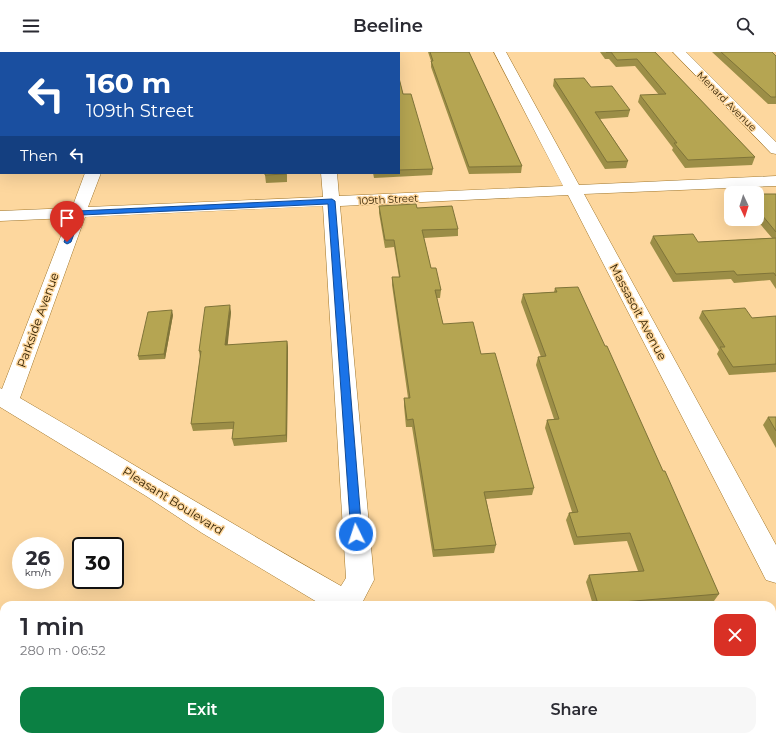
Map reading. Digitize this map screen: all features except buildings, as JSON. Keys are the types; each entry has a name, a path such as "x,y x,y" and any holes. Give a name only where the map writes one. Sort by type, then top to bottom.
{"street":[{"name":"Massasoit Avenue","path":"500,52 776,571"},
{"name":"Menard Avenue","path":"679,52 776,150"},
{"name":"Parkside Avenue","path":"4,398 93,174"},
{"path":"329,174 360,580 349,601"},
{"name":"109th Street","path":"0,216 776,181"},
{"name":"Pleasant Boulevard","path":"4,398 155,489 185,509 340,601"}],"route":[{"path":"67,242 78,213 332,201 356,534"}]}
